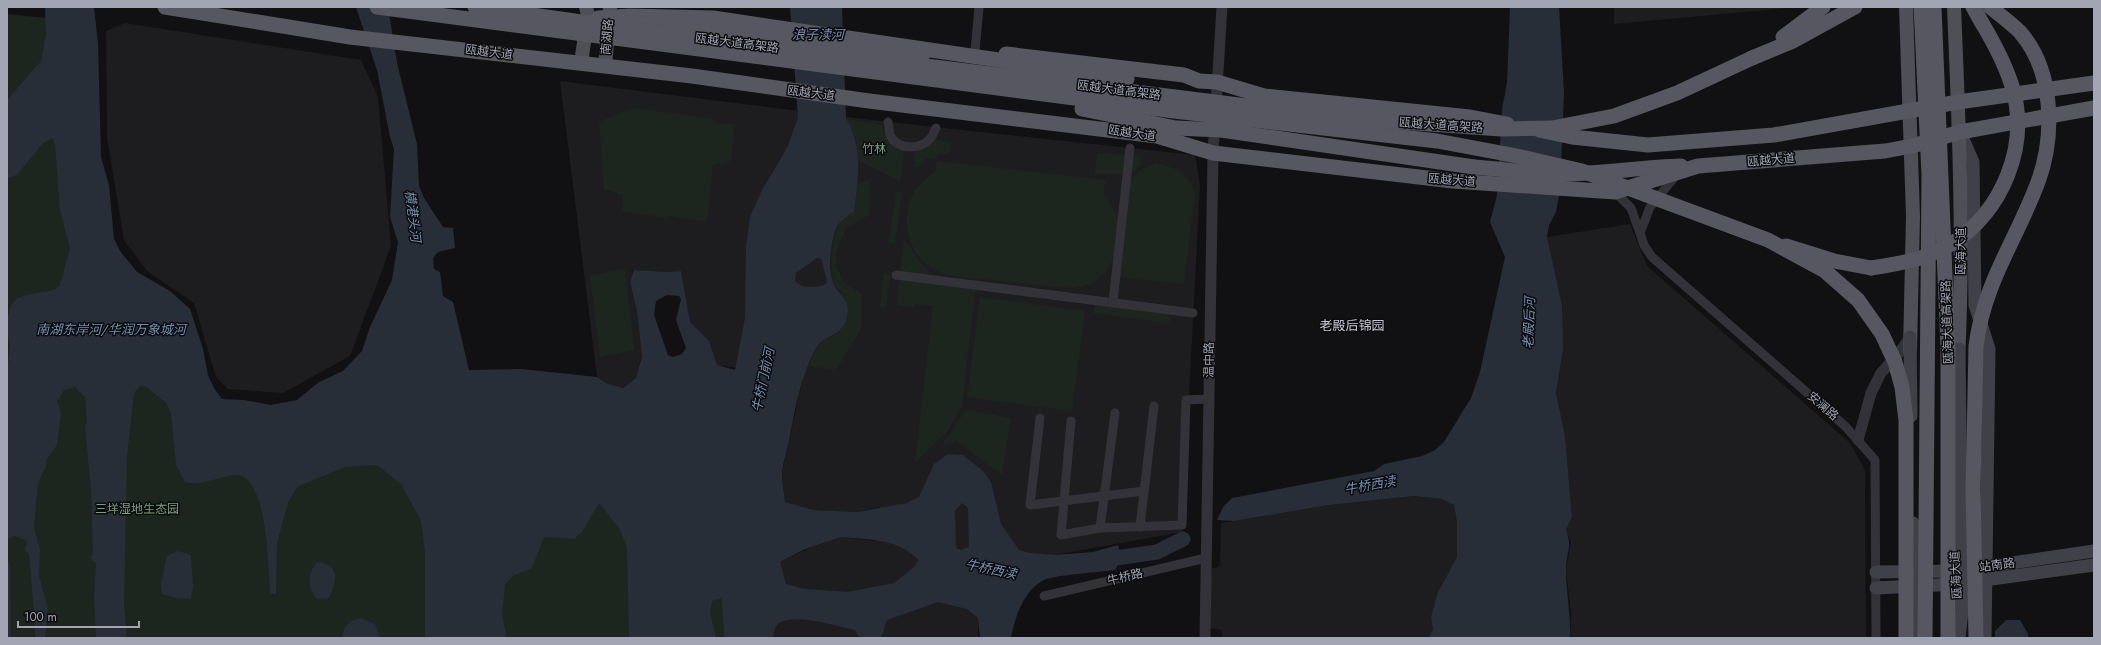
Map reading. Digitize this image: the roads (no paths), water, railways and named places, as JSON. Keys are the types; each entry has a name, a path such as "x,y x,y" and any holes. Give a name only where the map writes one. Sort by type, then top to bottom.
{"highway":[{"name":"瓯越大道","path":"166,7 395,43 692,76 780,89 1157,136 1213,153 1453,181 1594,191 1615,192 1698,166 1884,150 1912,146 1960,132 2094,108"},
{"name":"瓯越大道高架路","path":"377,7 999,89 1174,111 1437,141 1512,155 1582,171 1768,240"},
{"name":"瓯越大道高架路","path":"475,7 565,20 1345,118 1501,129 1552,128 1614,116 1677,93 1752,58"},
{"name":"瓯越大道","path":"518,7 609,13 700,27 903,54 975,51 1184,74 1199,81 1217,82 1264,96 1470,117 1572,137 1648,145 1774,135 1958,102 2094,83"},
{"path":"1752,58 1824,7"},
{"path":"1752,58 1793,41 1855,7"},
{"name":"瓯海大道高架路","path":"1921,7 1929,175 1925,638"},
{"name":"瓯海大道高架路","path":"1934,7 1948,348 1948,638"},
{"path":"1768,240 1834,261 1871,268 1898,264 1917,259 1951,244 1983,218 2004,186 2011,169 2016,144 2016,112 2012,87 2004,65 1991,38 1972,7"},
{"path":"1976,638 1974,467 1976,346 1979,325 1991,285 2038,182 2044,162 2048,121 2048,100 2035,55 2020,33 1990,7"},
{"path":"565,20 630,16 713,18 1127,79 1199,81"},
{"path":"999,89 1050,102 1176,128 1221,130 1474,167 1553,174 1614,172 1659,166 1698,166"},
{"path":"1768,240 1825,271 1858,300 1882,334 1894,362 1902,387 1906,420 1906,638"}],"main road":[{"path":"1902,638 1900,571 1910,337 1913,216 1912,146 1906,7"},
{"name":"瓯海大道","path":"1954,7 1960,132 1961,260 1959,349 1953,460 1955,578 1963,638"},
{"name":"南湖路","path":"581,63 587,11"},
{"name":"南湖路","path":"605,66 609,13"},
{"path":"1960,132 1973,162 1975,305 1989,350 1985,638"},
{"path":"1910,337 1916,638"},
{"path":"1959,349 1962,611 1959,638"},
{"name":"站南路","path":"1876,588 1900,586 1986,573 2094,551"},
{"name":"站南路","path":"1986,573 2094,565"},
{"name":"站南路","path":"1876,572 1900,571 1955,578"}],"street":[{"path":"975,51 979,7"},
{"name":"温中路","path":"1204,638 1213,153 1222,7"},
{"path":"888,122 890,136 899,145 909,147 919,147 930,139 936,128"},
{"path":"1113,302 1130,148"},
{"path":"1640,233 1650,207 1680,172"},
{"name":"安澜路","path":"1615,192 1631,208 1644,245 1652,257 1845,426 1875,460 1876,638"},
{"path":"896,275 1193,313"},
{"path":"1858,440 1871,393 1881,373 1899,353 1910,337"},
{"path":"1071,421 1061,535 1100,528 1182,525 1186,400 1208,399"},
{"path":"1140,527 1154,406"},
{"path":"1100,528 1115,413"},
{"path":"1040,418 1030,505 1144,491"},
{"name":"牛桥路","path":"1044,596 1206,558"}],"water":[{"path":"45,7 94,7 98,44 101,157 109,185 114,239 120,251 137,272 170,291 190,309 203,349 208,375 214,388 222,399 244,400 271,405 297,400 319,382 343,371 362,351 370,327 392,280 398,242 390,217 394,149 390,137 377,70 356,7 388,7 397,63 417,144 419,186 424,198 443,227 453,228 455,248 438,252 433,258 434,269 440,272 443,296 453,302 469,370 521,369 597,377 606,383 623,388 636,378 642,356 637,312 630,282 634,270 669,272 681,271 690,322 709,341 717,365 735,370 745,318 746,247 750,217 761,192 787,148 798,118 790,7 842,7 846,119 852,129 855,141 858,176 854,212 844,219 836,228 831,248 830,270 835,287 846,302 848,313 841,329 823,340 816,348 806,369 797,401 782,471 785,502 814,510 857,512 907,503 919,497 934,464 948,454 963,455 983,471 991,482 1001,524 1019,550 1030,553 1054,555 1093,552 1118,545 1122,558 1115,570 1050,578 1037,585 1025,598 1021,605 1011,638 980,638 978,618 967,609 938,602 887,620 881,638 860,638 855,630 798,619 777,624 773,638 724,638 722,598 712,601 710,612 716,638 629,638 627,547 619,528 599,503 582,532 574,539 544,537 532,568 513,576 505,584 502,615 507,638 425,638 425,553 421,521 401,484 377,465 345,467 297,487 288,503 277,543 276,594 270,594 267,546 260,506 255,490 246,479 235,475 198,483 185,482 176,465 171,413 166,403 148,388 141,385 134,393 127,456 124,605 127,638 96,638 94,597 96,563 90,558 93,553 91,491 85,425 87,423 85,397 75,387 64,390 57,400 61,413 57,445 46,460 47,464 38,483 34,528 40,550 39,576 48,608 45,638 35,638 34,607 29,554 25,550 27,543 24,539 14,536 7,540 7,374 10,345 7,331 8,316 11,305 18,298 54,290 60,285 70,248 60,211 55,143 52,138 43,143 17,175 7,178 7,100 41,61 46,34","holes":["817,258 821,259 827,280 826,284 806,287 795,281 796,273","667,295 679,296 681,299 676,320 686,348 682,354 673,357 668,355 654,315 656,301","962,503 968,508 969,547 961,550 956,548 955,511","841,537 883,541 901,548 919,560 914,567 894,583 848,592 804,589 786,584 780,562 803,550"]},
{"name":"老殿后河","path":"1510,7 1559,7 1564,93 1560,190 1556,212 1549,225 1547,237 1562,306 1563,350 1556,393 1565,435 1572,517 1566,530 1569,542 1566,569 1570,638 1428,638 1433,630 1431,617 1438,592 1457,557 1457,523 1454,505 1442,499 1414,496 1329,505 1234,521 1217,520 1223,507 1232,498 1374,471 1384,464 1422,456 1435,450 1444,442 1471,398 1480,372 1505,257 1490,222 1497,195 1502,109 1507,83"},
{"path":"178,551 191,555 193,587 191,599 177,598 162,594 161,584 167,556"},
{"path":"7,560 10,563 11,638 7,638"},
{"path":"320,562 331,567 334,571 335,581 329,598 317,599 311,591 309,582 313,568 316,563"},
{"path":"361,618 375,624 380,638 342,638 347,624"},
{"path":"2006,620 2020,620 2028,634 2028,638 1995,638 1995,631"}],"waterway":[{"name":"牛桥西渎","path":"1102,560 1157,552 1183,539"}],"district":[{"name":"老殿后锦园","path":"1352,325"}],"water label":[{"name":"浪子渎河","path":"818,34"},
{"name":"横港头河","path":"413,216"},
{"name":"南湖东岸河/华润万象城河","path":"111,329"},
{"name":"牛桥门前河","path":"763,380"}],"park label":[{"name":"竹林","path":"874,149"},
{"name":"三垟湿地生态园","path":"137,509"}]}
